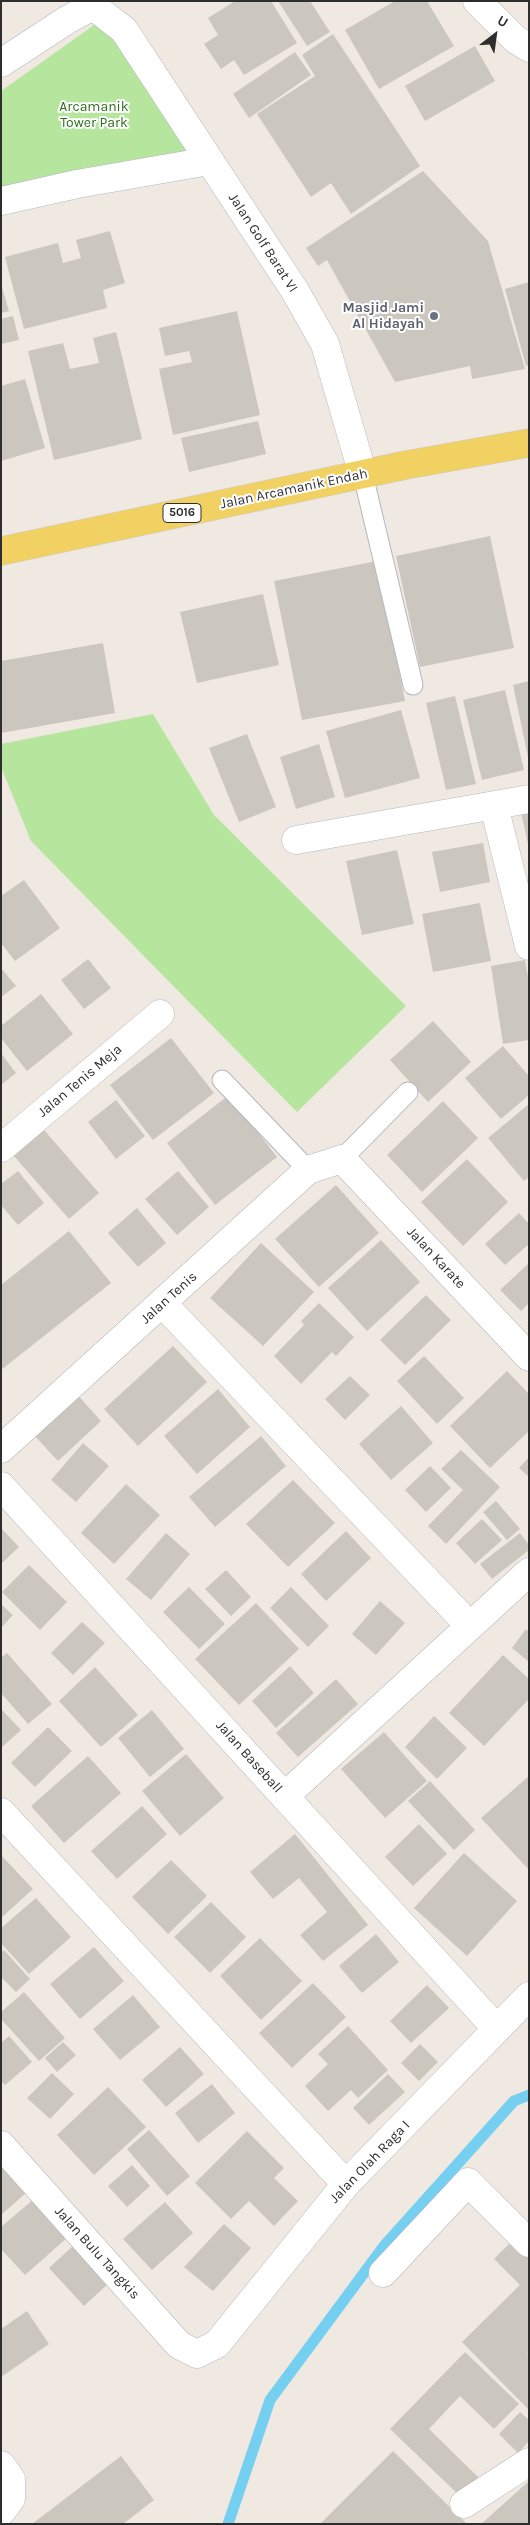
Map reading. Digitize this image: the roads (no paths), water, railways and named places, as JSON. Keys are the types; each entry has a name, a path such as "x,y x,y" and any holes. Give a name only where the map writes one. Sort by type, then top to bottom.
{"main road":[{"name":"Jalan Arcamanik Endah","path":"1,551 363,475 529,443"}],"street":[{"path":"477,1 515,39 529,48"},
{"path":"1,63 94,4"},
{"name":"Jalan Golf Barat VI","path":"94,4 124,30 295,291 325,344 363,475"},
{"path":"1,201 77,184 209,161"},
{"path":"296,840 529,800"},
{"path":"494,806 529,946"},
{"name":"Jalan Tenis Meja","path":"1,1148 160,1014"},
{"name":"Jalan Tenis","path":"1,1449 163,1304 308,1170 342,1159"},
{"name":"Jalan Karate","path":"342,1159 529,1357"},
{"path":"163,1304 470,1626"},
{"name":"Jalan Baseball","path":"1,1486 498,2029"},
{"path":"285,1796 529,1572"},
{"path":"1,1812 346,2184"},
{"name":"Jalan Olah Raga I","path":"197,2354 217,2344 346,2184 529,1996"},
{"name":"Jalan Bulu Tangkis","path":"1,2145 179,2345 197,2354"},
{"path":"383,2273 468,2182 529,2243"},
{"path":"464,2504 529,2462"},
{"path":"1,2465 11,2479 11,2499 1,2512"}],"lane":[{"path":"363,475 413,685"},
{"path":"222,1080 308,1170"},
{"path":"342,1159 408,1092"}],"waterway":[{"path":"228,2524 270,2400 384,2246 514,2101 529,2095"}],"place":[{"name":"Masjid Jami Al Hidayah","path":"434,316"}],"park label":[{"name":"Arcamanik Tower Park","path":"94,116"}]}
